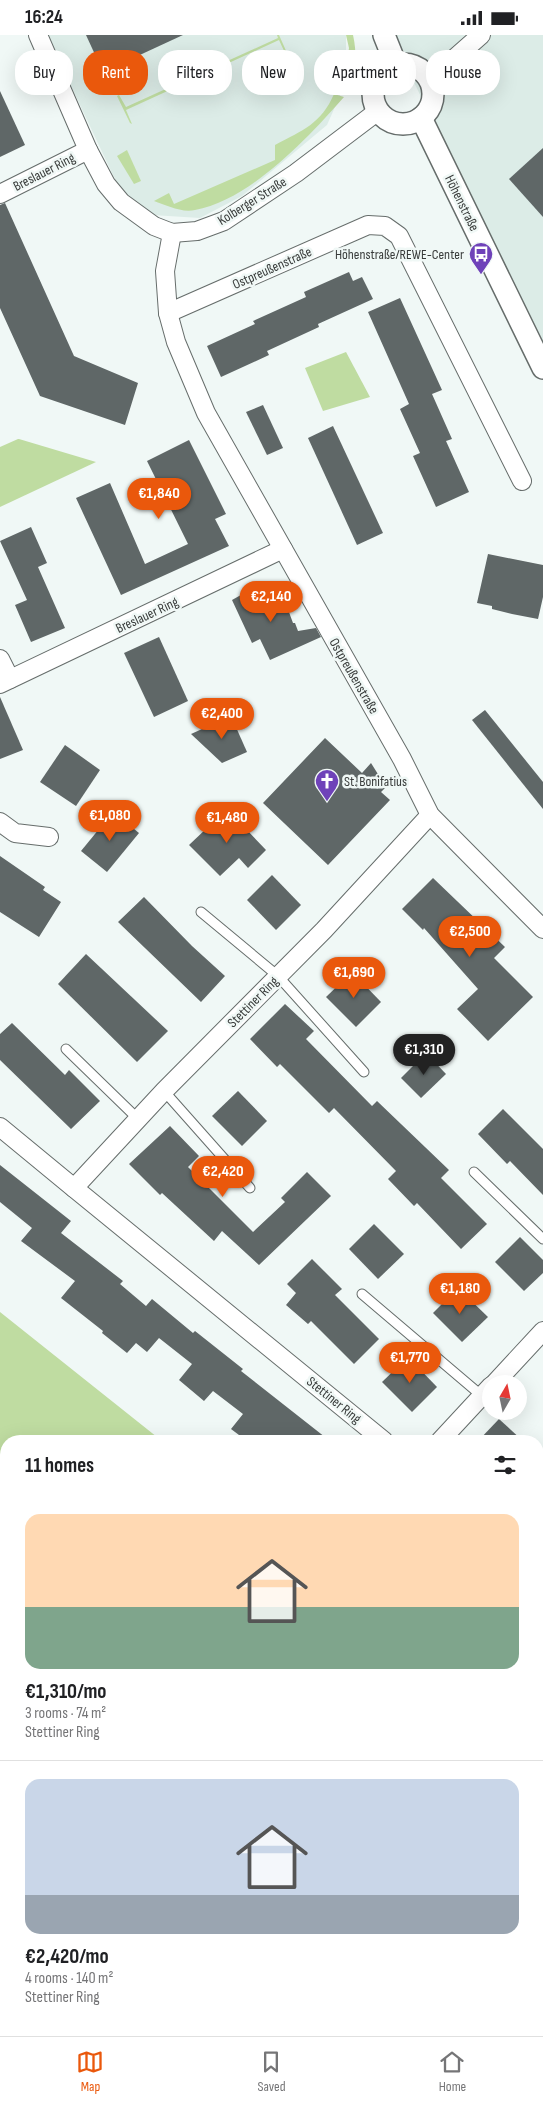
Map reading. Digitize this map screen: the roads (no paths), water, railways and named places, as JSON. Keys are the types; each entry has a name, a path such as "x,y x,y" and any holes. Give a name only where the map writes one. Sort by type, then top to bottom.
{"street":[{"name":"Kolberger Straße","path":"38,35 88,149 106,184 121,202 154,226 172,233 197,231 224,221 296,173 378,111"},
{"path":"384,35 390,50"},
{"path":"464,50 481,35"},
{"path":"416,68 426,75"},
{"path":"374,95 378,111 385,118 403,124 421,118 431,105 432,95"},
{"name":"Höhenstraße","path":"421,118 543,368"},
{"name":"Breslauer Ring","path":"0,194 88,149"},
{"name":"Ostpreußenstraße","path":"168,313 368,225 385,226 399,236 522,481"},
{"name":"Ostpreußenstraße","path":"172,233 166,271 168,313 176,342 206,413 402,759 430,815 543,929"},
{"name":"Breslauer Ring","path":"0,659 5,681 283,549"},
{"name":"Stettiner Ring","path":"74,1188 164,1091 324,930 430,815"},
{"path":"0,823 15,833 49,837"},
{"name":"Stettiner Ring","path":"0,1127 377,1435"},
{"path":"502,1375 543,1331"},
{"path":"446,1435 482,1396"}],"lane":[{"path":"201,912 278,976 364,1072"},
{"path":"66,1049 138,1119"},
{"path":"164,1091 250,1188"},
{"path":"474,1172 543,1239"},
{"path":"362,1294 482,1384"}],"place":[{"name":"Höhenstraße/REWE-Center","path":"481,275"},
{"name":"St. Bonifatius","path":"327,802"}]}
